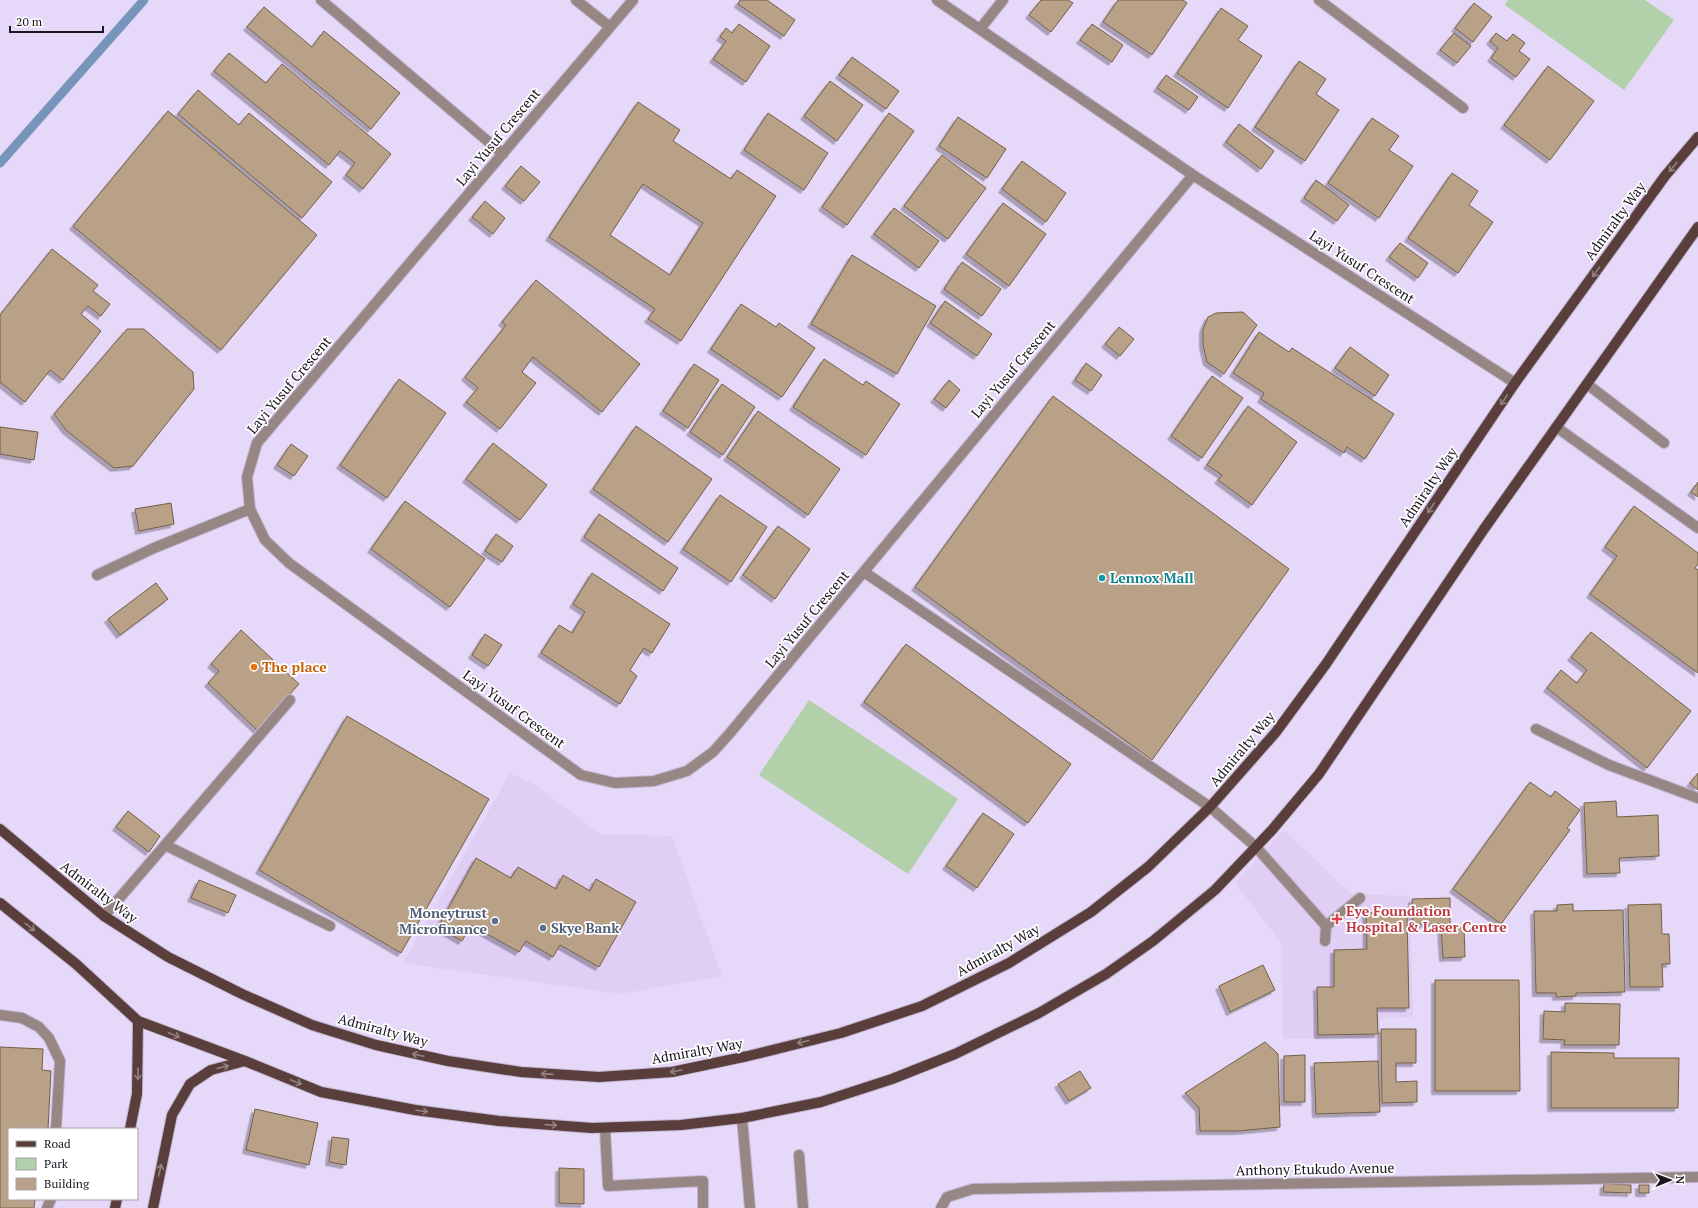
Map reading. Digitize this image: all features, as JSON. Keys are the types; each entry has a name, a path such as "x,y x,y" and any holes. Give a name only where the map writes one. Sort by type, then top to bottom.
{"main road":[{"name":"Admiralty Way","path":"0,829 104,916 168,957 242,994 312,1025 376,1046 448,1061 521,1072 599,1077 672,1072 748,1056 841,1033 922,1006 1009,962 1091,912 1148,867 1210,807 1276,732 1326,664 1515,383 1665,176 1698,137"},
{"path":"0,902 76,964 138,1021 245,1061 321,1092 415,1110 499,1121 605,1128 681,1125 742,1118 821,1102 892,1078 955,1054 1038,1013 1106,974 1153,940 1215,890 1272,830 1319,774 1484,529 1698,227"},
{"path":"130,1128 137,1094 138,1021"},
{"path":"153,1208 172,1115 190,1084 211,1070 245,1061"}],"street":[{"path":"321,0 503,154"},
{"path":"576,0 610,27"},
{"name":"Layi Yusuf Crescent","path":"633,0 257,443 247,477 250,509 265,540 289,563 581,775 615,783 654,781 687,770 713,752 1193,175"},
{"name":"Layi Yusuf Crescent","path":"937,0 1193,175 1515,383"},
{"path":"980,29 1003,0"},
{"path":"1319,0 1463,108"},
{"path":"1587,384 1664,443"},
{"path":"1556,427 1698,528"},
{"path":"97,575 154,548 250,509"},
{"path":"864,572 1210,807 1256,847 1326,926 1325,941"},
{"path":"104,916 290,700"},
{"path":"1536,729 1608,765 1698,798"},
{"path":"165,845 330,926"},
{"path":"1326,926 1360,898"},
{"path":"0,1015 22,1018 38,1027 49,1038 60,1061 56,1128"},
{"path":"742,1118 750,1208"},
{"path":"605,1128 608,1186 703,1181 703,1208"},
{"path":"799,1155 803,1208"},
{"name":"Anthony Etukudo Avenue","path":"941,1208 947,1197 973,1188 1698,1177"}],"shaded area":[{"path":"510,773 532,783 600,834 672,836 722,976 621,994 403,963"},
{"name":"Eye Foundation Hospital & Laser Centre","path":"1284,830 1351,894 1410,896 1413,1017 1380,1018 1380,1038 1283,1039 1281,942 1235,883"}],"green space":[{"path":"1508,0 1645,0 1674,20 1624,90 1505,5"},
{"path":"809,700 958,799 908,874 759,775"}],"building":[{"path":"740,0 767,0 795,20 784,36 738,4"},
{"path":"1041,0 1068,0 1073,3 1051,32 1029,15"},
{"path":"1118,0 1183,0 1187,3 1152,55 1103,22"},
{"path":"1474,3 1492,17 1473,42 1455,28"},
{"path":"264,7 312,47 324,31 400,93 371,129 247,27"},
{"path":"1221,8 1248,26 1238,40 1262,56 1228,108 1177,73"},
{"path":"739,24 770,46 746,82 713,59 726,41 720,37 726,28 732,33"},
{"path":"1092,24 1123,45 1112,62 1080,40"},
{"path":"1454,33 1471,46 1457,63 1440,50"},
{"path":"1496,33 1507,41 1513,34 1525,43 1519,51 1530,59 1516,77 1491,58 1498,48 1490,41"},
{"path":"229,53 266,83 282,64 391,154 363,189 346,175 355,163 340,151 329,165 214,71"},
{"path":"852,57 899,91 886,109 839,75"},
{"path":"1299,61 1326,79 1316,94 1339,110 1305,161 1255,127"},
{"path":"1548,66 1594,101 1550,160 1504,125"},
{"path":"1166,75 1198,97 1189,110 1157,88"},
{"path":"830,81 863,105 837,141 804,116"},
{"path":"198,90 239,125 249,113 332,182 302,218 178,114"},
{"path":"638,102 680,130 673,141 731,179 737,170 776,196 681,341 648,319 655,309 549,237","holes":["643,184 703,223 670,275 610,235"]},
{"path":"168,111 317,235 221,350 73,226"},
{"path":"768,113 828,153 804,190 744,150"},
{"path":"889,113 914,131 847,225 822,207"},
{"path":"958,117 1006,149 987,178 939,146"},
{"path":"1372,118 1399,136 1389,150 1413,166 1379,218 1328,183"},
{"path":"1239,124 1274,151 1261,169 1226,142"},
{"path":"942,155 986,188 948,239 904,206"},
{"path":"1022,161 1066,193 1046,222 1002,189"},
{"path":"521,166 540,182 524,201 505,186"},
{"path":"1452,173 1478,191 1469,205 1493,222 1458,273 1408,238"},
{"path":"1316,180 1349,205 1337,221 1304,198"},
{"path":"485,201 505,218 493,234 472,217"},
{"path":"1003,203 1046,234 1009,286 966,254"},
{"path":"894,208 939,241 919,268 874,234"},
{"path":"1400,243 1428,263 1418,278 1389,257"},
{"path":"52,249 98,285 93,291 110,304 101,316 88,306 81,314 101,331 63,380 50,370 25,402 0,382 0,315"},
{"path":"852,255 936,306 897,374 811,324"},
{"path":"962,262 1001,289 982,316 944,289"},
{"path":"536,280 640,364 602,412 533,357 522,372 536,383 500,429 466,402 478,388 465,377 506,325 502,322"},
{"path":"945,301 992,334 977,356 930,323"},
{"path":"741,304 776,327 779,323 815,348 782,397 711,349"},
{"path":"1243,312 1257,325 1224,374 1207,362 1203,345 1203,329 1208,317 1216,313"},
{"path":"1119,327 1134,339 1120,356 1105,344"},
{"path":"127,329 144,329 193,372 194,389 133,466 114,468 66,430 54,414"},
{"path":"1259,332 1289,352 1292,348 1394,414 1365,459 1347,447 1344,453 1261,399 1264,393 1233,373"},
{"path":"1350,347 1389,375 1375,396 1335,368"},
{"path":"824,359 863,385 866,381 900,404 866,455 793,407"},
{"path":"1086,363 1102,375 1091,391 1075,380"},
{"path":"694,364 719,380 688,428 663,411"},
{"path":"1212,376 1243,398 1202,458 1171,436"},
{"path":"399,379 446,413 387,498 340,465"},
{"path":"949,380 960,390 946,408 934,399"},
{"path":"722,384 755,407 723,455 690,432"},
{"name":"Lennox Mall","path":"1053,396 1289,569 1152,760 915,587"},
{"path":"1248,406 1297,442 1252,505 1218,480 1222,475 1207,465"},
{"path":"758,411 840,469 808,515 727,457"},
{"path":"636,426 712,479 668,542 593,489"},
{"path":"0,427 38,432 34,460 0,454"},
{"path":"493,443 547,485 520,520 466,479"},
{"path":"291,444 308,456 294,476 277,465"},
{"path":"1698,482 1698,497 1691,492"},
{"path":"720,495 767,527 731,582 683,549"},
{"path":"405,501 485,559 450,607 371,549"},
{"path":"171,503 174,524 139,531 135,509"},
{"path":"1634,506 1698,553 1698,564 1695,568 1698,570 1698,673 1590,594 1617,556 1605,547"},
{"path":"599,514 678,568 663,591 584,537"},
{"path":"778,526 810,549 775,599 743,575"},
{"path":"496,534 513,546 502,562 485,551"},
{"path":"592,573 670,624 652,653 644,648 630,670 637,676 620,704 541,653 559,625 572,633 585,612 573,604"},
{"path":"156,583 168,599 120,635 108,619"},
{"path":"241,630 299,684 257,730 208,683 219,671 211,664"},
{"path":"1591,632 1691,711 1647,768 1547,688 1561,670 1577,683 1587,670 1571,657"},
{"path":"485,634 502,645 488,666 472,655"},
{"path":"906,644 1071,764 1028,823 864,702"},
{"path":"347,716 489,799 401,953 259,870"},
{"path":"1698,773 1698,790 1690,783"},
{"path":"1530,782 1551,797 1555,791 1580,810 1567,828 1570,830 1501,924 1453,889"},
{"path":"1616,801 1617,817 1658,815 1659,856 1619,858 1620,873 1587,874 1584,803"},
{"path":"128,811 160,836 149,852 116,827"},
{"path":"983,813 1014,834 977,888 946,866"},
{"path":"476,858 511,878 518,867 556,889 563,875 590,891 596,879 636,902 599,967 560,945 553,957 526,941 519,952 471,925 462,941 438,927"},
{"path":"199,880 236,895 228,913 191,898"},
{"path":"1450,898 1450,924 1413,924 1412,899"},
{"path":"1573,904 1573,911 1623,910 1625,992 1576,993 1576,996 1556,997 1556,993 1536,993 1534,911 1557,911 1557,905"},
{"path":"1661,904 1662,934 1669,934 1670,964 1662,964 1663,987 1630,987 1628,905"},
{"path":"1407,912 1409,1008 1377,1008 1378,1034 1318,1035 1317,987 1334,987 1334,950 1367,949 1366,913"},
{"path":"1464,927 1465,957 1443,958 1441,928"},
{"path":"1263,965 1275,990 1230,1012 1219,986"},
{"path":"1435,980 1519,980 1520,1091 1435,1091"},
{"path":"1565,1003 1620,1004 1619,1045 1564,1045 1565,1040 1543,1039 1544,1011 1565,1012"},
{"path":"1381,1029 1416,1029 1416,1063 1396,1063 1396,1082 1417,1081 1417,1102 1382,1103"},
{"path":"1265,1042 1278,1054 1280,1127 1239,1131 1200,1131 1199,1108 1185,1093"},
{"path":"0,1047 43,1049 42,1070 51,1071 48,1128 8,1128 8,1200 35,1200 34,1208 0,1208"},
{"path":"1551,1052 1614,1053 1614,1058 1679,1058 1678,1108 1551,1108"},
{"path":"1305,1055 1305,1102 1284,1102 1284,1056"},
{"path":"1378,1061 1380,1112 1316,1114 1314,1063"},
{"path":"1080,1071 1091,1088 1069,1101 1058,1084"},
{"path":"255,1109 318,1123 309,1165 246,1150"},
{"path":"332,1137 349,1139 346,1165 329,1162"},
{"path":"559,1168 584,1169 584,1204 559,1203"},
{"path":"1604,1184 1631,1185 1631,1193 1603,1192"},
{"path":"1639,1185 1649,1185 1649,1193 1639,1193"}],"waterway":[{"path":"0,163 144,0"}],"place":[{"name":"Lennox Mall","path":"1102,578"},
{"name":"The place","path":"254,667"},
{"name":"Eye Foundation Hospital & Laser Centre","path":"1337,919"},
{"name":"Moneytrust Microfinance","path":"495,921"},
{"name":"Skye Bank","path":"543,928"}]}
